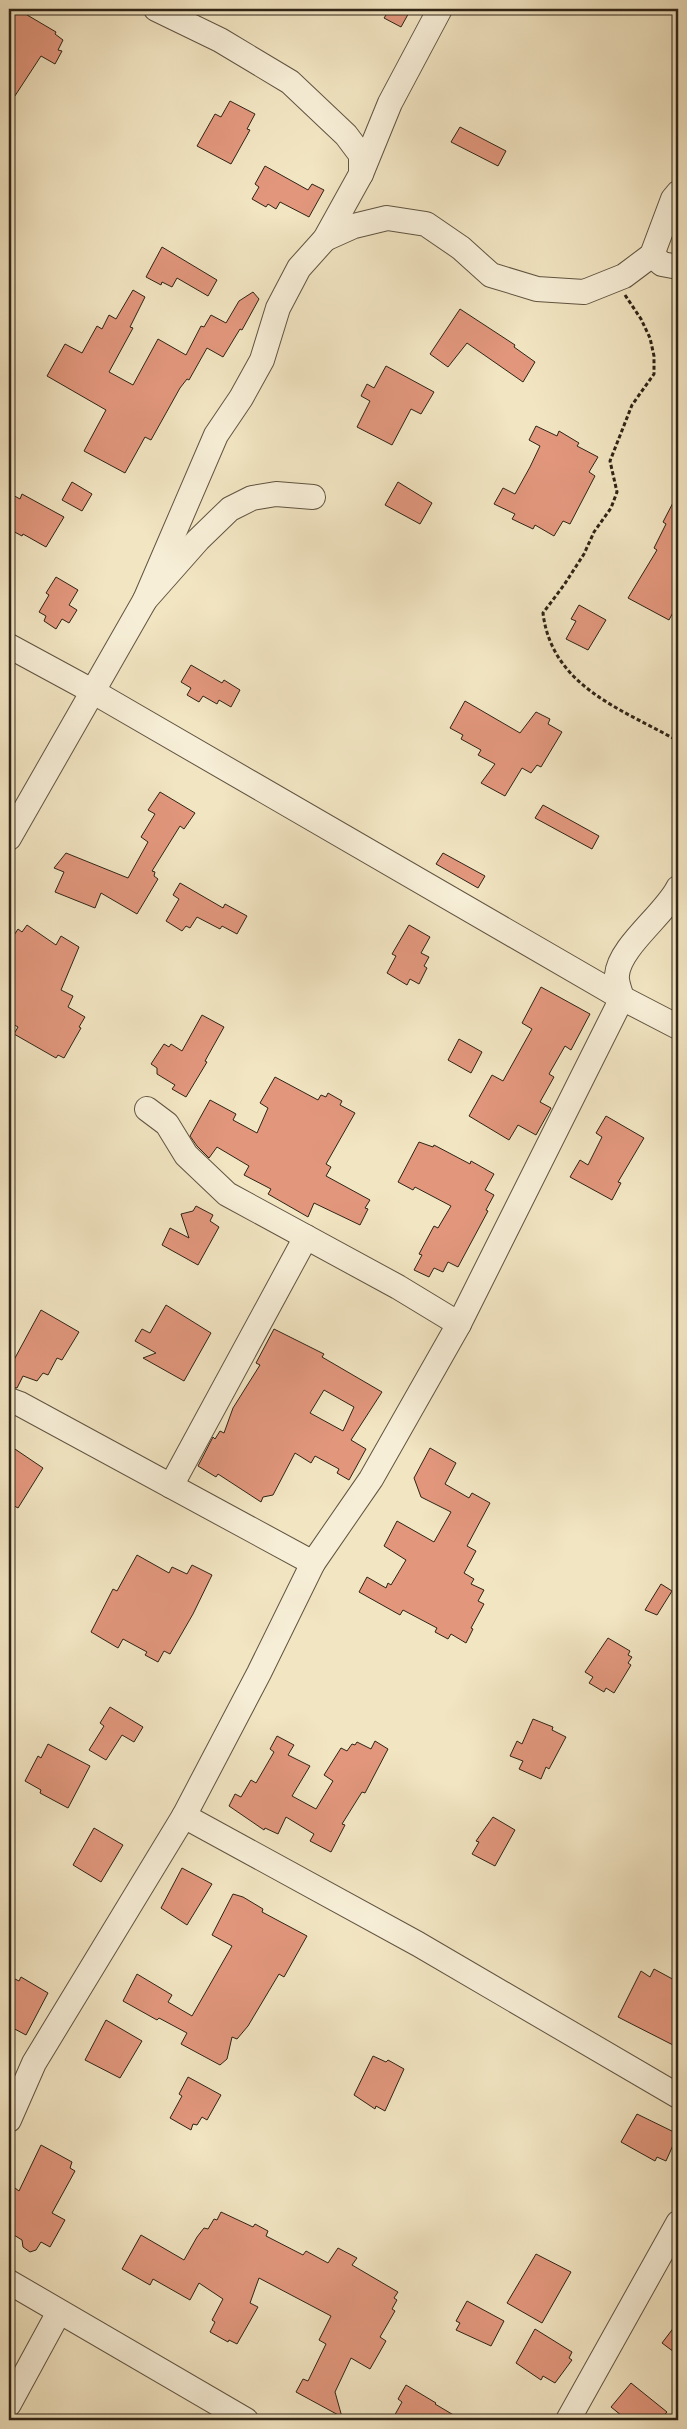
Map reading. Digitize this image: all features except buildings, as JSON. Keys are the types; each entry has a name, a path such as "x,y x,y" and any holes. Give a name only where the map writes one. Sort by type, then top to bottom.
{"street":[{"path":"156,9 213,37 290,82 346,135 361,155 361,174"},
{"path":"9,838 145,600 216,435 241,398 262,360 278,308 299,268 325,239 361,174 390,103 440,9"},
{"path":"325,239 354,226 387,218 426,224 461,248 491,275 537,289 584,292 624,276 652,255 673,199 678,193"},
{"path":"652,255 662,264 678,267"},
{"path":"145,600 198,540 230,509 252,498 276,494 313,497"},
{"path":"9,646 92,691 622,998 678,1027"},
{"path":"9,2120 34,2063 184,1816 259,1673 313,1563 371,1479 459,1324 622,998 617,975 625,953 664,909 678,888"},
{"path":"147,1109 167,1124 186,1155 227,1194 398,1287 459,1324"},
{"path":"171,1486 306,1237"},
{"path":"9,1400 20,1404 313,1563"},
{"path":"184,1816 418,1944 678,2096"},
{"path":"568,2420 678,2224"},
{"path":"9,2282 246,2420"},
{"path":"9,2404 59,2312"}],"path":[{"path":"613,280 632,303 647,332 654,356 654,374 632,405 610,461 617,492 611,508 594,532 584,554 564,585 543,613 546,634 558,658 586,689 678,741"}]}
